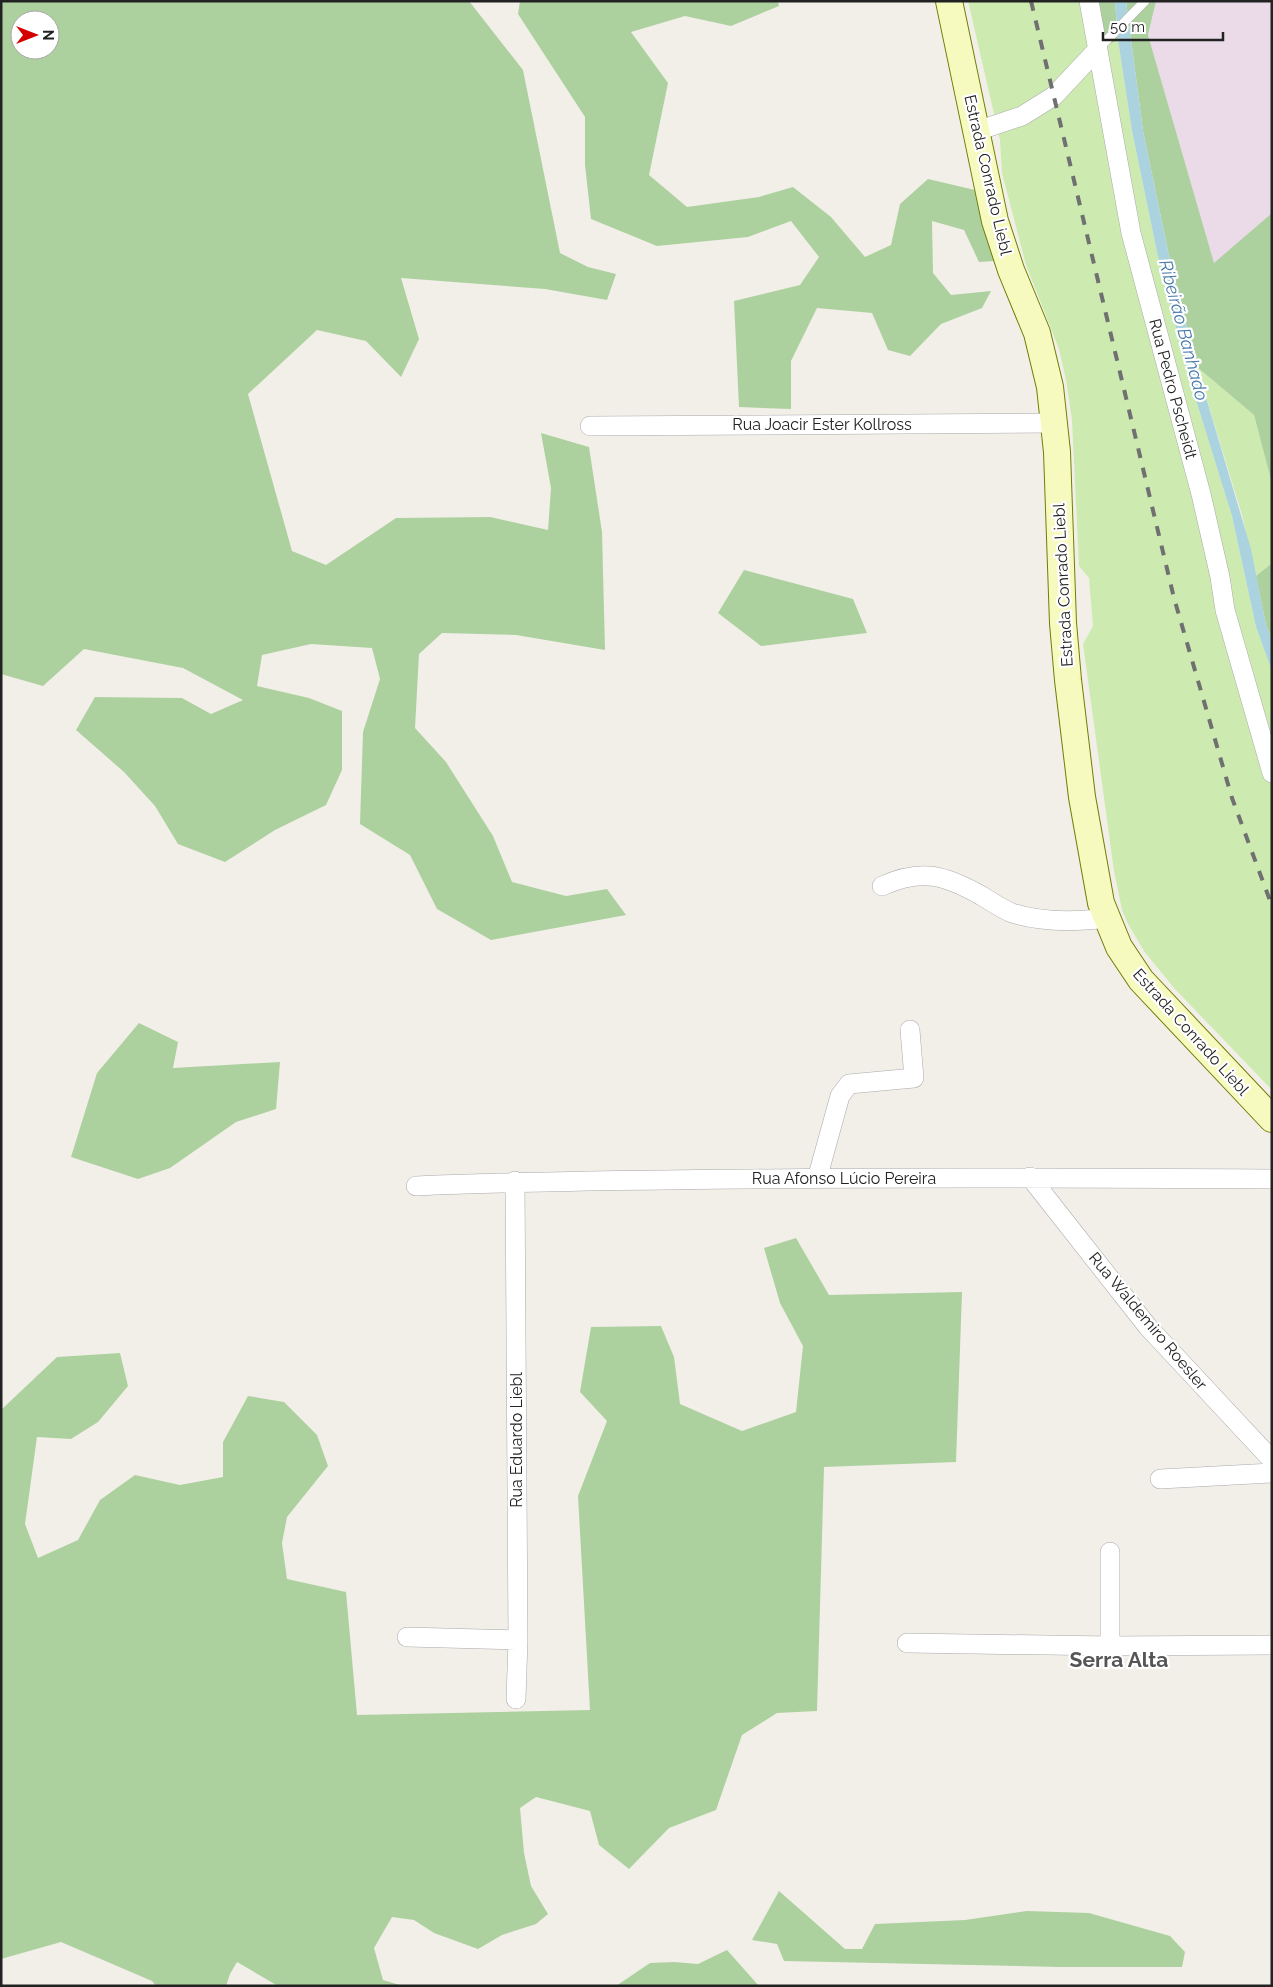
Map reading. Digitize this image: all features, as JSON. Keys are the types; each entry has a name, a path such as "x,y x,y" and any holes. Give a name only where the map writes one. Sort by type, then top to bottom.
{"main road":[{"name":"Estrada Conrado Liebl","path":"949,1 991,202 1002,245 1037,333 1045,362 1055,423 1063,623 1074,742 1096,884 1106,918 1119,947 1141,980 1272,1119"}],"street":[{"name":"Rua Pedro Pscheidt","path":"1089,1 1101,45 1131,233 1201,494 1220,577 1225,610 1272,773"},
{"path":"977,131 1022,116 1054,96 1101,45"},
{"name":"Rua Joacir Ester Kollross","path":"590,426 1055,423"},
{"path":"882,886 900,878 931,875 963,885 1009,912 1038,920 1075,921 1106,918"},
{"path":"817,1178 840,1096 849,1084 914,1078 910,1030"},
{"name":"Rua Waldemiro Roesler","path":"1030,1177 1148,1327 1272,1460"},
{"name":"Rua Afonso Lúcio Pereira","path":"416,1186 515,1181 817,1178 1272,1179"},
{"name":"Rua Eduardo Liebl","path":"515,1181 518,1640 516,1699"},
{"path":"1160,1479 1272,1473"},
{"path":"1110,1552 1110,1646"},
{"path":"408,1637 518,1640"},
{"path":"907,1643 1110,1646 1272,1645"}],"lane":[{"path":"1101,45 1146,1"}],"shaded area":[{"path":"1156,1 1272,1 1272,213 1214,264 1148,35"}],"green space":[{"path":"1,1 469,1 523,70 560,253 588,267 616,274 607,300 545,289 401,278 419,339 401,377 366,341 317,330 248,394 292,551 326,565 396,518 490,517 548,530 551,488 541,433 589,447 602,532 605,650 516,635 442,633 419,654 415,728 446,762 493,836 512,882 566,896 607,889 626,915 491,940 437,909 410,855 360,824 363,732 380,679 372,648 311,644 262,655 257,686 309,698 342,711 342,770 326,805 275,830 225,862 178,844 155,806 124,772 76,730 95,697 182,698 211,714 243,700 183,668 84,649 43,686 1,674"},
{"path":"520,1 778,1 779,6 731,26 685,16 631,32 668,83 649,175 687,207 759,197 793,187 831,217 865,257 891,245 900,204 928,179 975,190 994,261 979,262 964,230 932,221 933,273 951,295 991,291 982,308 941,324 910,356 888,350 872,313 817,308 791,361 791,409 739,407 734,301 800,285 819,257 791,221 748,237 657,246 591,219 585,165 585,117 518,14"},
{"path":"968,1 1089,1 1097,50 1118,40 1132,131 1157,252 1186,368 1232,516 1256,627 1272,671 1272,1090 1174,988 1144,951 1122,910 1114,871 1083,644 1093,626 1089,578 1079,566 1072,420 1066,380 1059,349 1026,265 1002,173 1000,140"},
{"path":"1089,1 1115,1 1118,40 1097,50"},
{"path":"1126,1 1156,1 1148,35 1214,263 1272,213 1272,484 1254,415 1197,367 1168,251 1143,131"},
{"path":"1197,367 1254,415 1272,484 1272,563 1256,576 1242,515"},
{"path":"1272,563 1272,640 1266,625 1256,576"},
{"path":"744,570 853,599 867,633 761,646 718,613"},
{"path":"139,1023 178,1042 173,1068 280,1062 276,1109 236,1122 170,1168 138,1179 71,1157 97,1073"},
{"path":"796,1238 829,1295 962,1292 956,1462 824,1467 817,1711 777,1713 742,1735 716,1810 669,1828 629,1869 599,1845 590,1811 536,1797 520,1808 524,1853 531,1886 548,1914 536,1924 502,1935 478,1949 434,1933 414,1920 392,1917 374,1948 383,1980 403,1986 278,1986 237,1962 226,1986 156,1986 152,1981 61,1942 1,1959 1,1410 57,1357 120,1353 128,1386 98,1422 71,1439 37,1437 25,1524 38,1558 78,1540 100,1500 135,1475 180,1485 223,1477 223,1442 248,1396 284,1402 317,1435 328,1466 287,1517 282,1543 287,1579 346,1592 357,1715 590,1710 578,1496 607,1421 580,1392 591,1327 661,1326 674,1357 680,1404 742,1431 796,1412 803,1346 780,1303 764,1248"},
{"path":"779,1891 845,1949 862,1949 875,1924 965,1920 1027,1911 1089,1913 1170,1936 1185,1952 1182,1967 1061,1967 784,1961 777,1944 752,1940"},
{"path":"727,1950 759,1986 616,1986 650,1963 698,1964"}],"water":[{"name":"Ribeirão Banhado","path":"1115,1 1126,1 1143,131 1168,251 1197,367 1251,549 1266,625 1272,640 1272,671 1256,627 1232,516 1186,368 1157,252 1132,131 1118,40"}],"railway":[{"path":"1031,1 1174,598 1232,798 1272,906"}],"district":[{"name":"Serra Alta","path":"1119,1659"}]}
